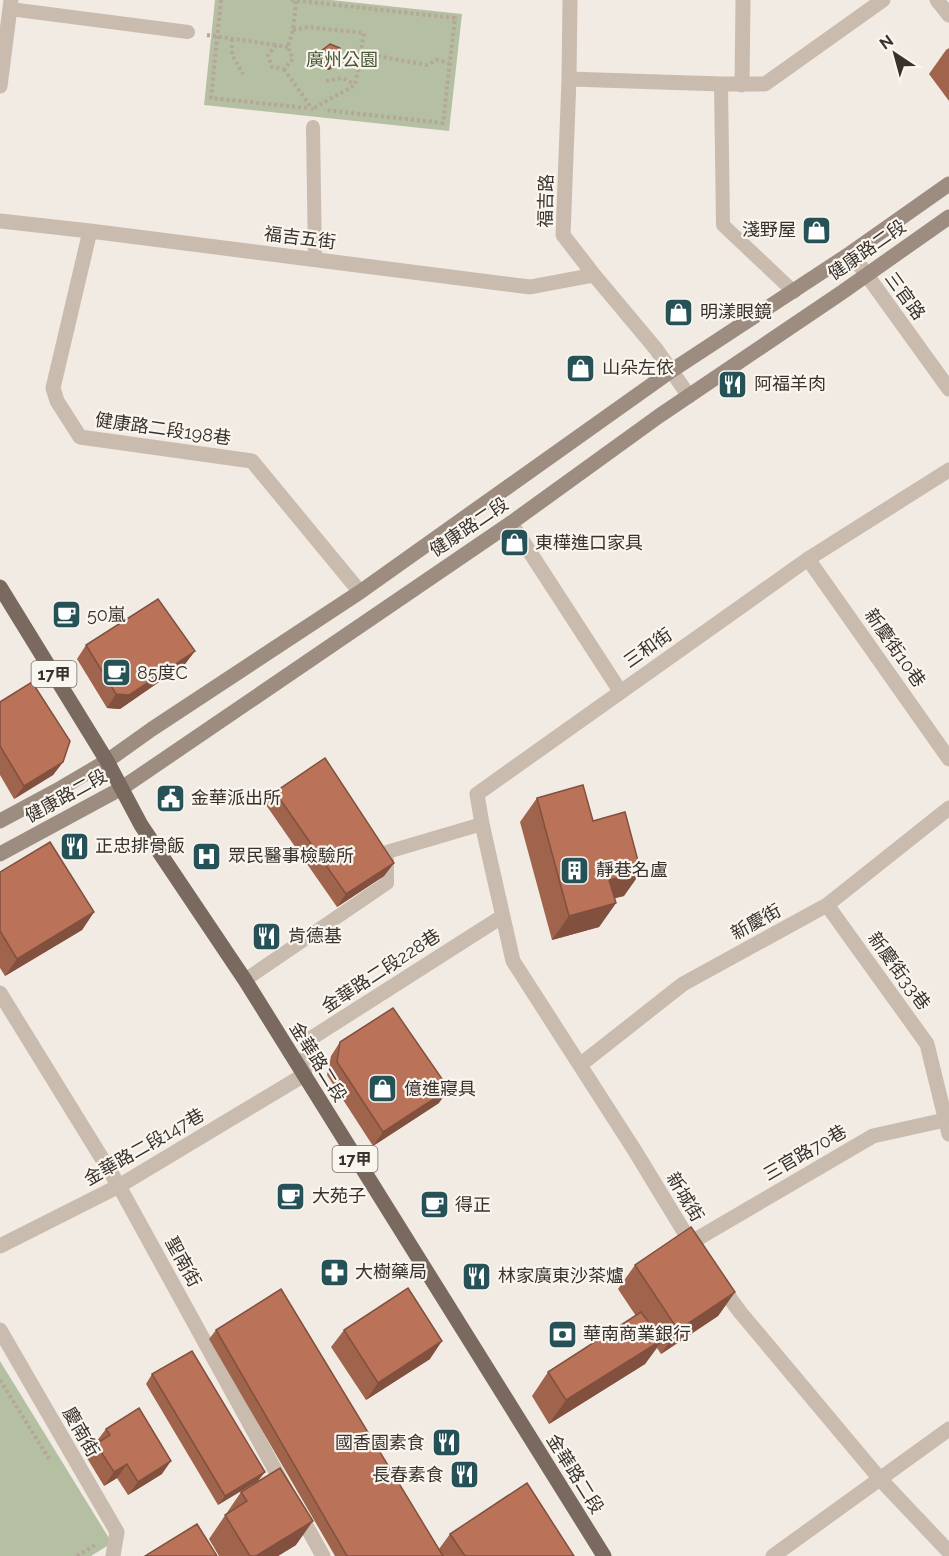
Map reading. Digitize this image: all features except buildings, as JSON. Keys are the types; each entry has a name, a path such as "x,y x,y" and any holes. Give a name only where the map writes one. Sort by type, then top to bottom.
{"main road":[{"name":"金華路二段","path":"0,587 107,761 141,825 245,980 604,1556"}],"street":[{"name":"福吉路","path":"570,0 563,235 656,349 689,396"},
{"path":"741,85 743,0"},
{"path":"569,79 765,84 883,0"},
{"path":"937,0 949,15"},
{"path":"0,86 11,4"},
{"name":"健康路二段","path":"0,821 107,761 360,592 671,371 794,292 949,184"},
{"name":"健康路二段","path":"0,854 122,788 511,523 689,396 949,217"},
{"name":"福吉五街","path":"0,221 530,287 594,275"},
{"name":"健康路二段198巷","path":"90,231 53,388 57,401 80,436 252,461 360,592"},
{"name":"三官路","path":"851,253 949,389"},
{"name":"三和街","path":"503,916 477,794 808,559 949,470"},
{"path":"511,523 620,691"},
{"name":"新慶街10巷","path":"808,559 949,759"},
{"name":"新慶街","path":"580,1065 683,984 827,905 949,808"},
{"name":"新慶街33巷","path":"827,905 927,1044 948,1124"},
{"name":"新城街","path":"503,916 513,961 690,1243 740,1312 880,1479 949,1552"},
{"name":"金華路二段228巷","path":"304,1075 310,1040 503,916"},
{"name":"聖南街","path":"0,993 119,1186 323,1556"},
{"name":"金華路二段147巷","path":"0,1246 119,1186 304,1075"},
{"name":"三官路70巷","path":"690,1243 873,1136 948,1124"},
{"name":"慶南街","path":"0,1330 117,1532 113,1556"},
{"path":"773,1556 949,1429"}],"lane":[{"path":"11,4 188,32"},
{"path":"721,84 723,225 794,292"},
{"path":"313,127 315,260"},
{"path":"245,980 387,883 387,852 482,824"}],"path":[{"path":"221,0 210,98 443,123 455,18 291,0"},
{"path":"284,69 293,59 288,47 293,30 296,1"},
{"path":"293,30 308,27 364,33 355,85"},
{"path":"217,37 288,47"},
{"path":"232,39 232,55 243,74"},
{"path":"276,45 268,55 272,67 284,69 313,109"},
{"path":"360,53 427,65 437,60 449,63"},
{"path":"326,81 342,78 355,85"},
{"path":"313,109 355,85"},
{"path":"0,1380 50,1461"},
{"path":"77,1556 100,1542"}],"green space":[{"name":"廣州公園","path":"215,0 331,0 462,14 449,131 204,105"},
{"path":"0,1361 112,1543 91,1556 0,1556"}],"place":[{"name":"淺野屋","path":"817,230"},
{"name":"明漾眼鏡","path":"679,312"},
{"name":"山朵左依","path":"581,368"},
{"name":"阿福羊肉","path":"733,384"},
{"name":"東樺進口家具","path":"514,543"},
{"name":"50嵐","path":"66,615"},
{"name":"85度C","path":"116,673"},
{"name":"金華派出所","path":"170,798"},
{"name":"正忠排骨飯","path":"74,846"},
{"name":"眾民醫事檢驗所","path":"207,856"},
{"name":"靜巷名盧","path":"575,870"},
{"name":"肯德基","path":"267,936"},
{"name":"億進寢具","path":"383,1089"},
{"name":"大苑子","path":"291,1196"},
{"name":"得正","path":"434,1205"},
{"name":"大樹藥局","path":"334,1272"},
{"name":"林家廣東沙茶爐","path":"477,1276"},
{"name":"華南商業銀行","path":"562,1334"},
{"name":"國香園素食","path":"446,1443"},
{"name":"長春素食","path":"465,1475"}]}
